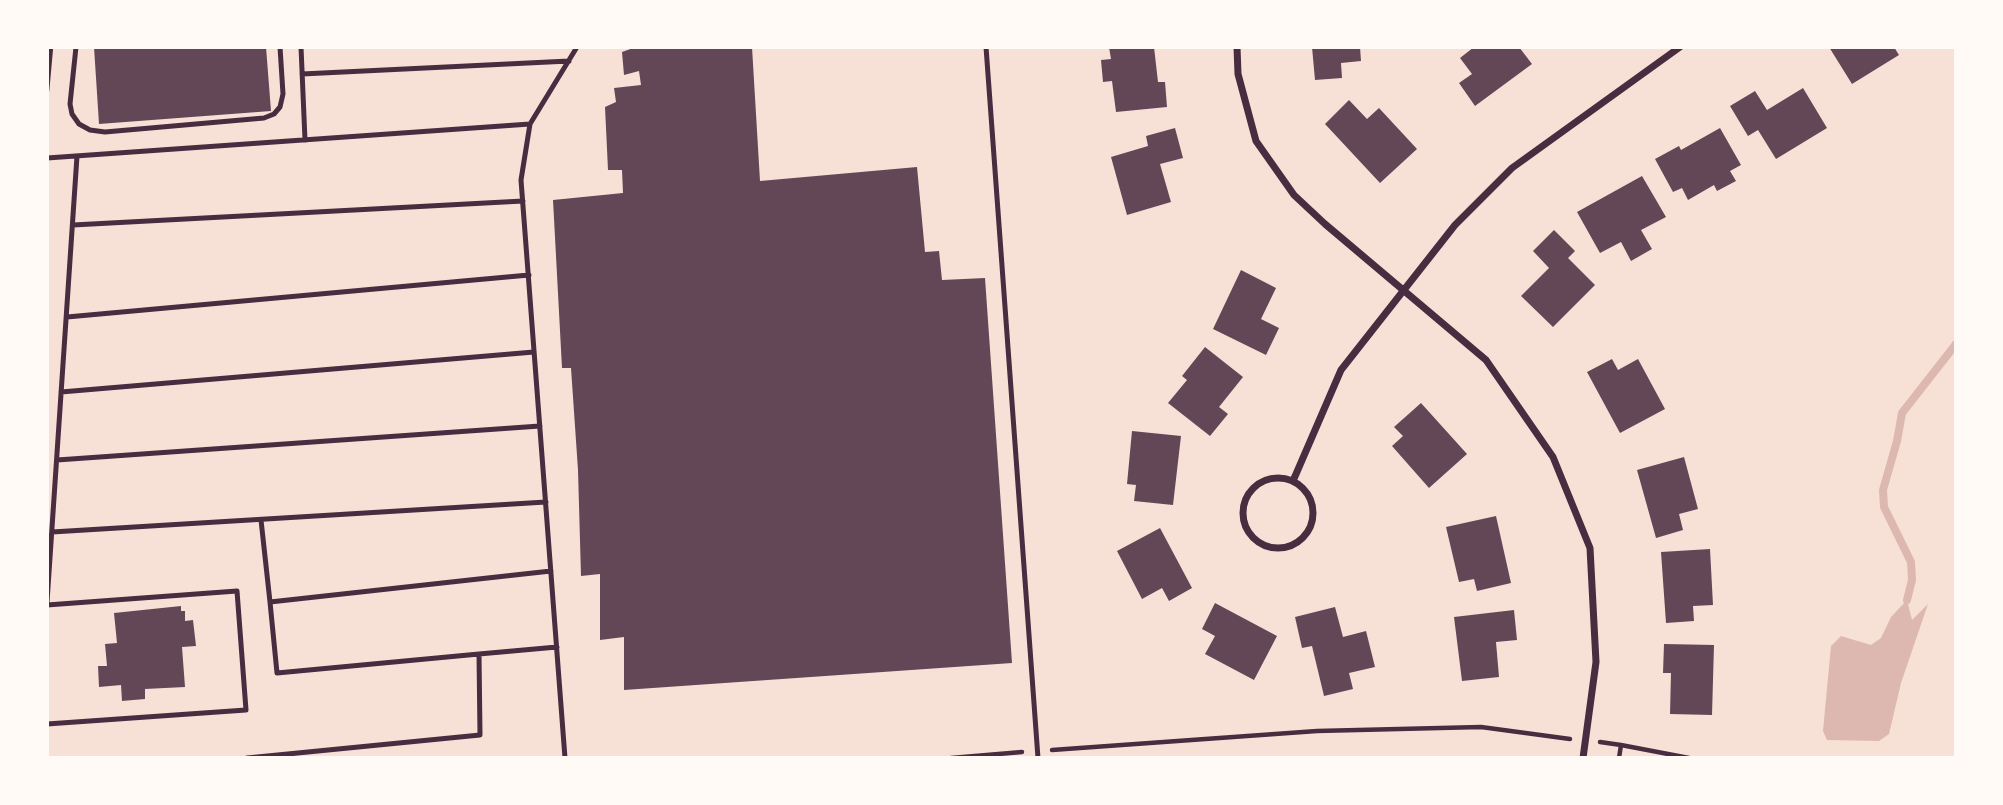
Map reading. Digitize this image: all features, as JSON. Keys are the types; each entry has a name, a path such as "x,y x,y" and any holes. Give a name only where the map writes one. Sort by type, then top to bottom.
{"street":[{"path":"1237,47 1238,75 1256,141 1294,195 1486,360 1553,457 1590,548 1596,662 1583,758"},
{"path":"1293,481 1341,370 1455,225 1513,168 1679,47"},
{"path":"1282,477 1293,481 1303,487 1310,497 1313,521 1300,541 1290,546 1266,547 1248,532 1244,522 1245,499 1260,482 1270,478 1282,477"}],"lane":[{"path":"76,47 70,104 72,114 79,124 90,130 105,132 264,118 274,114 281,107 283,94 280,47"},
{"path":"301,47 305,140"},
{"path":"565,758 522,180 530,124 577,47"},
{"path":"986,47 1037,755"},
{"path":"302,74 569,61"},
{"path":"47,158 530,124"},
{"path":"47,724 246,710 237,591 47,603 77,156"},
{"path":"73,225 523,201"},
{"path":"66,317 528,275"},
{"path":"61,391 534,352"},
{"path":"57,460 540,426"},
{"path":"52,532 546,502"},
{"path":"261,520 277,673 557,647"},
{"path":"270,602 551,571"},
{"path":"247,758 480,735 479,654"}],"path":[{"path":"47,91 51,47"},
{"path":"951,758 1037,755 1317,730 1467,727 1621,745 1689,758"},
{"path":"1619,758 1621,745"}],"shaded area":[{"path":"1907,600 1912,620 1928,604 1901,683 1889,734 1879,741 1827,740 1823,731 1831,646 1841,636 1871,645 1881,638 1891,617"}],"building":[{"path":"94,47 266,47 271,111 99,124"},
{"path":"636,47 752,47 760,181 917,167 925,252 939,251 942,280 985,278 1012,663 624,690 624,637 600,640 600,574 581,576 571,368 562,368 553,200 623,193 622,170 608,170 605,107 616,102 614,88 641,85 639,71 624,75 622,52"},
{"path":"1109,47 1154,47 1158,82 1165,82 1167,107 1116,112 1112,81 1103,82 1101,60 1111,59"},
{"path":"1312,47 1360,47 1361,61 1341,63 1342,78 1315,80"},
{"path":"1474,47 1519,47 1532,64 1475,106 1459,83 1472,74 1460,58"},
{"path":"1829,47 1894,47 1899,55 1852,84"},
{"path":"1803,88 1827,128 1776,159 1758,130 1748,136 1730,106 1755,91 1767,110"},
{"path":"1349,100 1367,119 1379,108 1417,149 1380,183 1325,124"},
{"path":"1175,128 1183,158 1160,164 1171,202 1127,215 1111,157 1148,146 1146,136"},
{"path":"1720,128 1741,165 1730,171 1736,181 1717,191 1714,185 1688,200 1682,188 1673,192 1655,159 1679,146 1681,150"},
{"path":"1642,176 1666,217 1641,230 1652,249 1631,261 1621,242 1600,253 1577,212"},
{"path":"1554,230 1575,251 1568,258 1595,285 1553,327 1521,296 1549,268 1533,251"},
{"path":"1241,270 1276,288 1261,319 1279,328 1266,355 1213,329"},
{"path":"1205,347 1243,377 1219,407 1228,414 1210,436 1168,403 1187,380 1182,376"},
{"path":"1612,359 1618,370 1638,359 1665,409 1620,433 1587,372"},
{"path":"1421,403 1467,454 1429,488 1392,446 1403,436 1394,427"},
{"path":"1132,431 1181,436 1173,505 1134,501 1136,485 1127,484"},
{"path":"1684,457 1698,509 1679,514 1683,530 1656,538 1637,470"},
{"path":"1496,516 1511,583 1477,591 1474,579 1459,582 1446,527"},
{"path":"1160,528 1192,588 1169,601 1162,588 1142,599 1117,551"},
{"path":"1710,549 1713,605 1693,606 1694,621 1666,623 1661,552"},
{"path":"1215,603 1277,636 1254,680 1205,654 1215,636 1202,629"},
{"path":"181,606 181,611 185,611 185,621 193,620 196,646 182,647 185,687 145,689 145,699 122,701 121,685 99,687 98,666 107,666 105,644 117,643 114,613"},
{"path":"1335,607 1343,637 1366,631 1375,667 1349,673 1353,689 1324,696 1312,646 1302,648 1295,617"},
{"path":"1514,610 1517,640 1496,642 1499,677 1462,681 1454,617"},
{"path":"1664,644 1714,645 1712,715 1670,714 1671,673 1663,673"}],"waterway":[{"path":"1907,600 1912,580 1911,562 1884,507 1883,490 1902,413 1956,344"}]}
